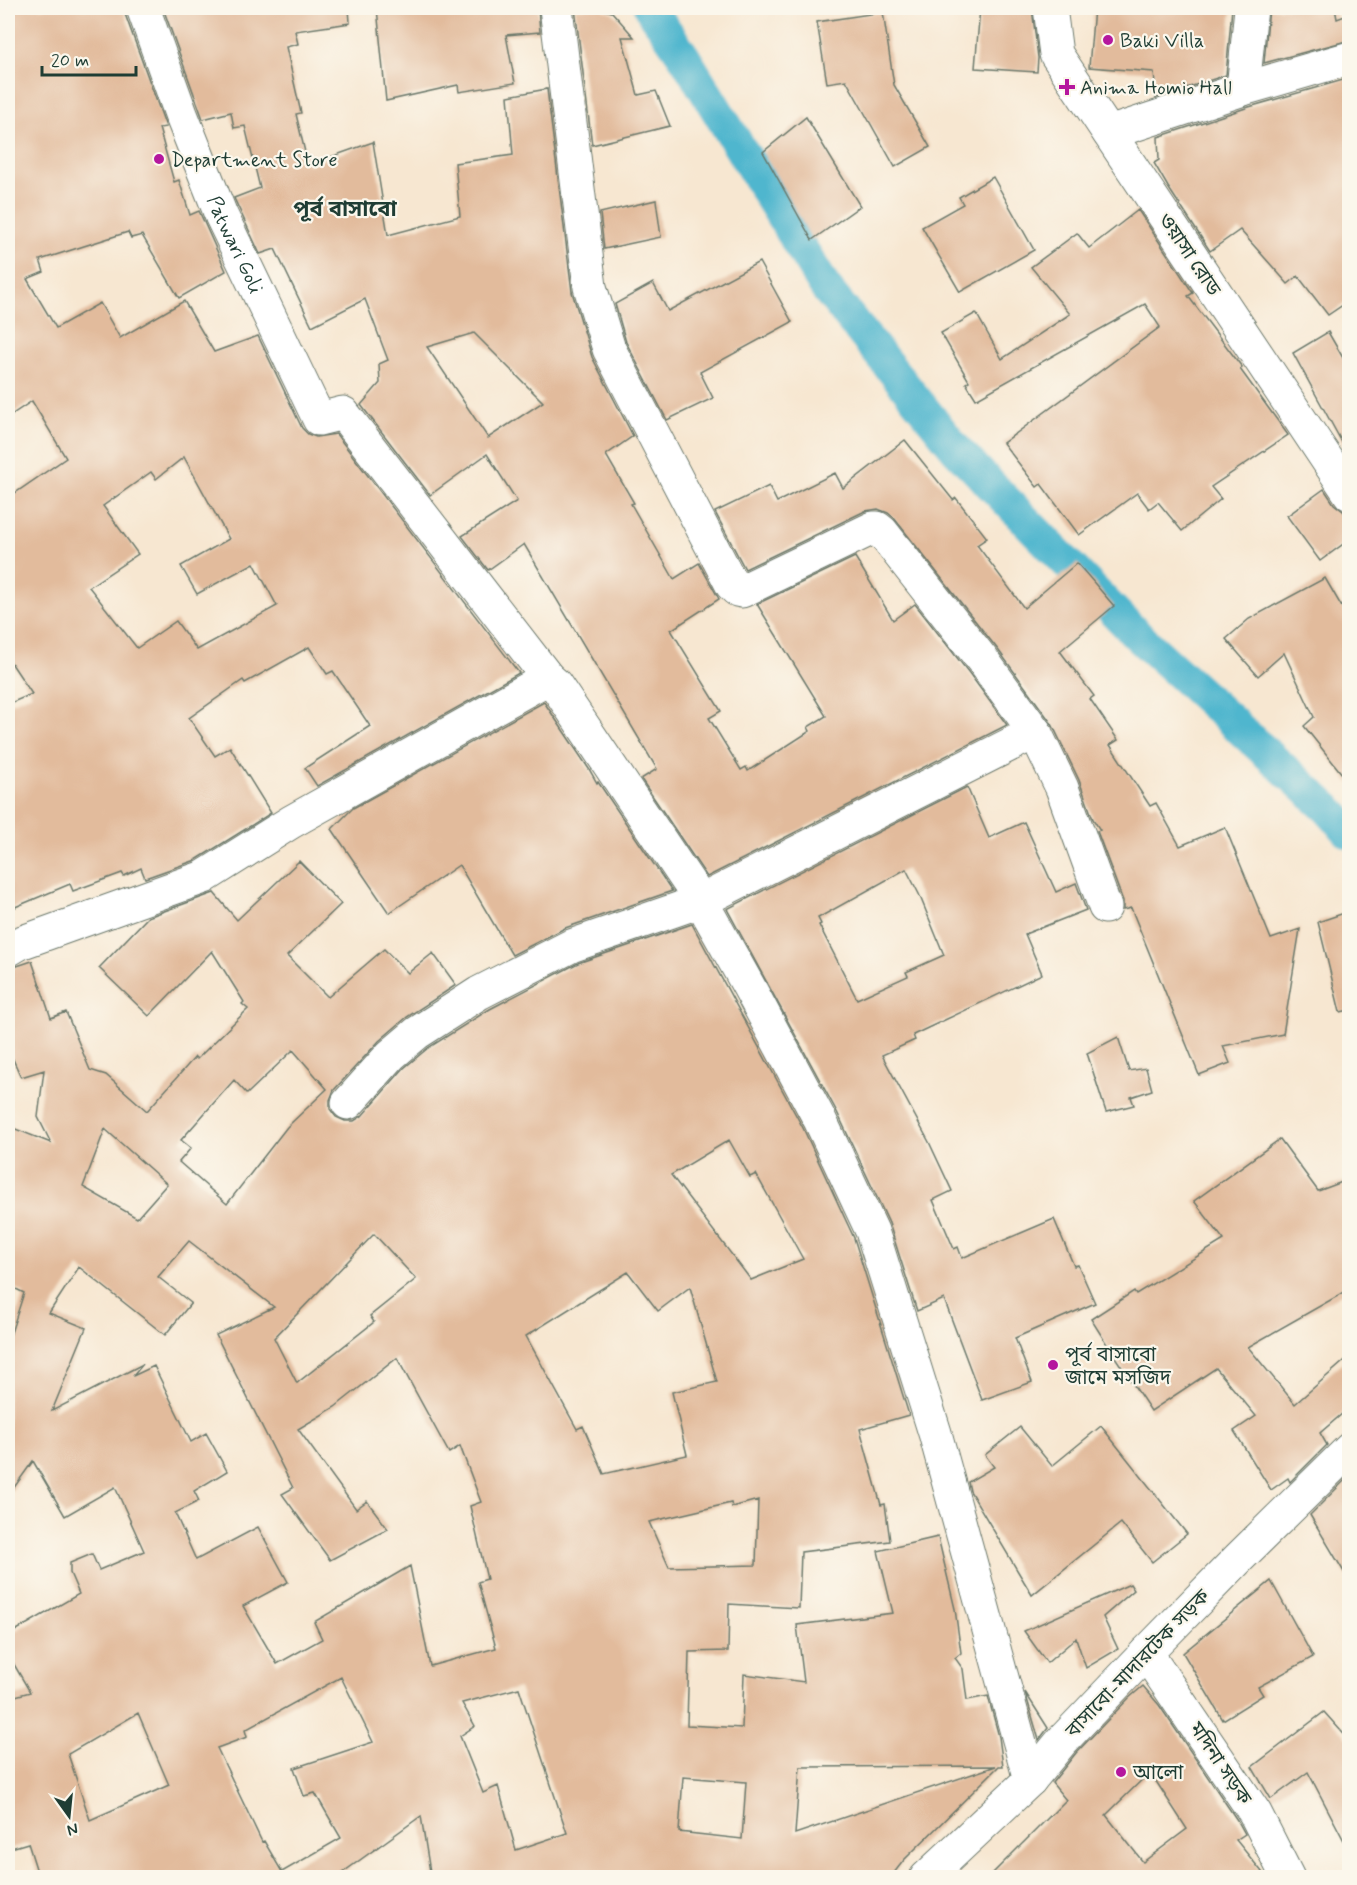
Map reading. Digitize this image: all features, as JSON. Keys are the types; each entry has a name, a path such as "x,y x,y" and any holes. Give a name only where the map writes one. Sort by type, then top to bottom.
{"street":[{"name":"Patwari Goli","path":"144,8 181,114 221,215 319,419 343,412 548,678"},
{"path":"556,8 590,287 609,350 732,585 742,591 873,528 882,532 984,662 1035,732 1062,788 1105,907"},
{"name":"ওয়াসা রোড","path":"1050,8 1056,54 1350,494"},
{"path":"1243,89 1251,8"},
{"path":"1109,133 1243,89 1350,58"},
{"path":"8,950 20,943 204,878 291,822 548,678 555,684 701,901 820,1120 872,1231 935,1433 1030,1779"},
{"path":"348,1104 391,1055 417,1033 479,993 571,946 701,901 1035,732"},
{"name":"বাসাবো-মাদারটেক সড়ক","path":"926,1878 1030,1779 1062,1741 1146,1653 1350,1449"},
{"name":"মদিনা সড়ক","path":"1146,1653 1255,1813 1288,1878"}],"building":[{"path":"8,8 125,8 125,14 166,127 159,128 174,182 179,180 190,215 199,211 226,271 179,298 142,235 131,238 128,232 40,260 44,272 27,279 56,328 100,303 120,338 184,301 214,352 258,336 302,428 308,434 316,437 336,434 519,673 317,786 305,768 370,726 333,671 327,674 309,647 245,683 243,680 189,718 215,756 230,747 271,813 196,860 145,878 141,868 124,876 122,873 73,891 70,884 8,910 8,704 32,694 8,658 8,498 66,458 32,401 8,417","holes":["184,457 229,539 181,566 197,594 254,563 277,606 197,650 176,621 137,648 89,587 138,554 103,506 151,472 156,479"]},
{"path":"163,8 349,8 350,23 295,31 298,44 286,47 301,113 296,114 308,165 373,142 388,235 460,216 455,163 513,155 508,96 547,89 572,292 592,357 633,436 606,455 674,579 699,563 719,599 671,630 721,711 709,718 741,770 746,767 748,771 810,731 808,727 826,716 757,604 855,557 893,620 915,604 1007,725 707,877 641,779 657,769 524,544 488,570 462,536 517,501 487,454 430,495 361,405 380,383 379,364 388,360 365,299 312,326 275,249 260,254 234,198 260,188 245,126 234,128 231,112 203,119","holes":["474,333 543,402 488,438 427,347"]},
{"path":"377,8 538,8 540,32 506,35 515,83 459,92 458,85 386,101"},
{"path":"575,8 603,8 603,10 612,12 634,37 622,37 638,95 656,91 670,126 592,145"},
{"path":"980,8 1032,8 1038,58 1037,72 975,68"},
{"path":"1094,8 1232,8 1226,75 1156,98 1154,72 1089,67"},
{"path":"1269,8 1335,8 1337,19 1350,14 1350,40 1264,63"},
{"path":"883,12 894,85 930,147 895,167 846,80 827,83 817,22"},
{"path":"1350,78 1350,300 1328,315 1298,276 1288,284 1240,230 1210,251 1154,163 1159,160 1158,137 1249,107"},
{"path":"806,117 860,206 812,240 763,152"},
{"path":"993,177 1034,250 960,292 922,227 963,204 959,197"},
{"path":"656,200 661,237 604,249 600,213"},
{"path":"1138,210 1193,293 1188,296 1242,367 1240,369 1288,435 1211,487 1221,499 1182,531 1158,502 1149,509 1137,493 1079,535 1041,484 1037,487 1003,443 1160,327 1145,304 976,399 966,383 969,381 941,333 976,313 1002,359 1070,314 1031,267 1077,233 1089,248"},
{"path":"759,262 792,322 700,372 713,398 667,420 626,342 615,304 653,283 668,311"},
{"path":"1328,332 1350,370 1350,457 1293,353"},
{"path":"905,440 953,500 956,498 987,538 977,545 1024,608 1077,563 1114,606 1060,651 1094,696 1090,699 1118,740 1110,745 1150,806 1156,803 1180,846 1225,827 1271,939 1300,929 1283,1034 1223,1046 1230,1063 1199,1075 1131,908 1123,910 1123,901 1097,831 1100,830 1093,819 1079,780 1052,724 999,651 894,518 878,509 865,511 745,569 715,512 769,486 777,502 835,473 843,488"},
{"path":"1324,489 1334,504 1350,519 1350,539 1320,561 1287,516"},
{"path":"1325,578 1350,621 1350,784 1304,726 1314,717 1284,653 1258,676 1226,639 1249,619"},
{"path":"544,702 672,891 565,928 512,955 459,865 389,913 332,829 353,808"},
{"path":"967,787 989,838 1024,822 1056,892 1076,883 1086,910 1025,934 1042,974 913,1035 915,1040 882,1055 929,1142 952,1191 933,1200 954,1249 958,1247 962,1258 1054,1219 1074,1266 1078,1265 1095,1303 1015,1338 1032,1382 982,1400 944,1299 917,1311 889,1223 837,1112 727,909","holes":["906,869 944,955 906,972 908,976 857,999 819,925 821,924 818,918"]},
{"path":"299,861 341,904 287,956 328,997 384,949 408,973 433,953 456,985 407,1017 379,1041 334,1090 330,1100 330,1109 336,1117 345,1121 354,1121 362,1116 404,1068 428,1048 490,1009 578,963 692,924 803,1128 854,1238 909,1415 860,1429 881,1505 885,1504 890,1541 801,1552 799,1608 729,1604 728,1651 689,1652 687,1725 742,1728 744,1674 804,1682 797,1625 893,1613 878,1551 938,1537 955,1609 961,1653 955,1658 963,1669 967,1700 988,1696 999,1737 1003,1766 999,1766 904,1860 890,1878 431,1878 421,1816 335,1878 39,1878 28,1843 8,1849 8,1698 30,1692 8,1654 8,1635 79,1594 70,1573 70,1563 92,1554 99,1570 144,1551 115,1487 65,1516 33,1461 8,1496 8,1342 24,1293 8,1285 8,1126 51,1143 38,1117 44,1070 21,1077 8,1048 8,969 32,961 51,1018 66,1012 90,1070 106,1075 147,1111 195,1057 197,1059 248,1009 242,1004 244,1002 212,951 149,1016 99,968 148,917 214,893 237,920","holes":["293,1050 327,1089 287,1127 227,1204 179,1162 191,1148 181,1140 234,1080 247,1094","105,1129 167,1184 137,1218 83,1187","729,1140 750,1177 756,1174 803,1259 751,1280 671,1175","374,1234 416,1279 370,1316 374,1322 297,1383 274,1338","189,1241 274,1307 216,1335 293,1488 282,1494 330,1560 388,1529 367,1501 356,1509 298,1429 335,1407 397,1358 449,1453 460,1446 481,1502 470,1506 487,1579 478,1582 496,1648 430,1666 410,1566 314,1622 322,1639 277,1664 243,1606 288,1582 258,1527 196,1560 175,1513 199,1501 194,1491 227,1471 206,1433 191,1442 154,1366 133,1376 143,1364 52,1411 86,1328 49,1313 79,1267 165,1335 191,1303 158,1277","628,1272 658,1311 690,1287 717,1382 672,1392 687,1455 604,1474 583,1426 577,1429 526,1336","758,1500 756,1565 669,1567 649,1522 731,1503 732,1507","341,1677 373,1742 294,1768 304,1796 315,1793 341,1838 282,1872 264,1841 262,1842 217,1748 247,1737 245,1730","519,1688 567,1833 516,1850 498,1786 483,1793 460,1736 475,1726 462,1703","138,1713 169,1785 90,1820 68,1754","996,1766 795,1834 800,1767","683,1777 746,1782 742,1839 679,1832"]},
{"path":"1350,911 1350,1010 1340,1012 1318,922"},
{"path":"1118,1037 1129,1071 1146,1068 1152,1090 1131,1097 1134,1105 1106,1112 1087,1053"},
{"path":"1280,1139 1318,1191 1350,1179 1350,1289 1248,1347 1295,1404 1350,1356 1350,1407 1320,1433 1327,1445 1290,1482 1288,1478 1271,1490 1234,1431 1256,1416 1216,1368 1151,1411 1091,1319 1134,1291 1136,1294 1224,1240 1194,1201"},
{"path":"1101,1426 1187,1534 1152,1562 1121,1523 1032,1595 970,1491 968,1482 994,1467 985,1455 1020,1427 1052,1466"},
{"path":"1346,1479 1350,1484 1350,1582 1310,1515"},
{"path":"1271,1581 1313,1657 1258,1687 1263,1695 1223,1720 1183,1653"},
{"path":"1130,1584 1134,1590 1103,1617 1118,1649 1086,1668 1076,1638 1047,1663 1024,1631"},
{"path":"1143,1686 1159,1705 1239,1823 1245,1834 1236,1840 1267,1878 988,1878 1066,1800 1052,1783 1076,1753","holes":["1150,1772 1187,1829 1143,1862 1106,1815"]},
{"path":"1025,1692 1048,1728 1039,1740"},
{"path":"1324,1712 1350,1741 1350,1852 1308,1772 1271,1799 1252,1767"}],"waterway":[{"path":"650,8 685,58 825,287 956,449 1138,636 1328,809 1350,833"}],"place":[{"name":"Baki Villa","path":"1108,40"},
{"name":"Anima Homio Hall","path":"1067,87"},
{"name":"Department Store","path":"159,159"},
{"name":"পূর্ব বাসাবো জামে মসজিদ","path":"1053,1365"},
{"name":"আলো","path":"1121,1772"}],"district":[{"name":"পূর্ব বাসাবো","path":"345,208"}]}
